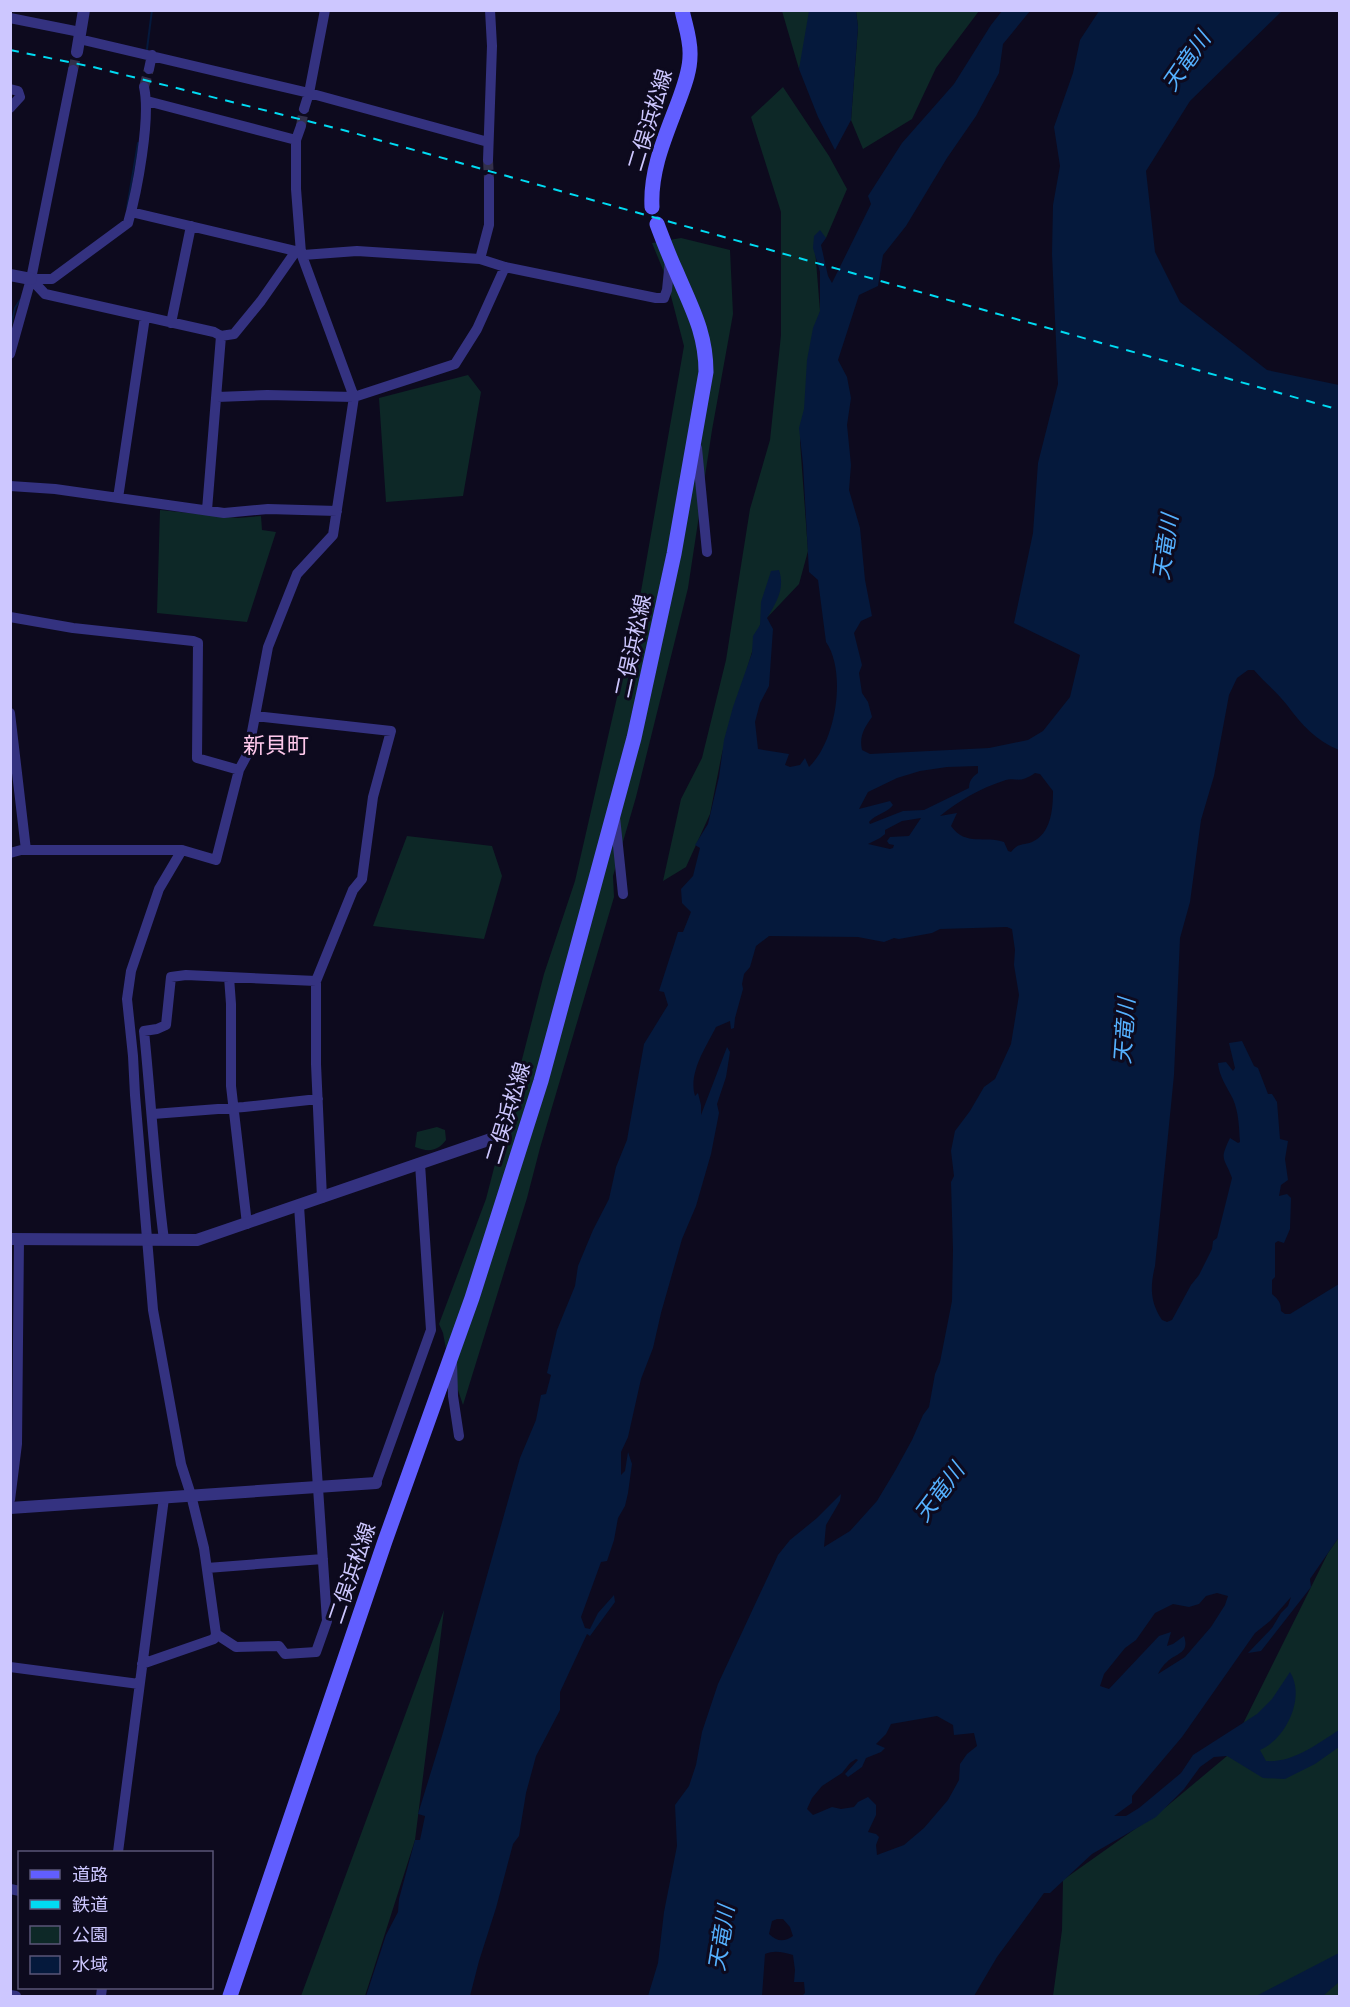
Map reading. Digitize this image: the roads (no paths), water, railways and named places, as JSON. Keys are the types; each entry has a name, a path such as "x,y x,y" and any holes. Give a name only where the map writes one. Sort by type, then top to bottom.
{"main road":[{"name":"二俣浜松線","path":"652,207 651,190 656,161 687,78 690,42 682,10"},
{"name":"二俣浜松線","path":"230,1996 472,1298 541,1081 642,704 675,554 706,372 706,352 700,328 657,224"}],"street":[{"path":"77,52 84,10"},
{"path":"304,109 325,10"},
{"path":"488,160 492,46 490,10"},
{"path":"10,18 309,93 488,142"},
{"path":"149,69 152,55"},
{"path":"10,354 31,279 73,70"},
{"path":"10,275 31,279 52,279 128,223 143,144 147,101 144,87"},
{"path":"10,89 18,91 20,97 10,108"},
{"path":"147,101 296,140"},
{"path":"10,853 26,850 182,850 216,860 239,770 248,753 268,647 297,574 333,535 354,397 300,253 296,140 301,126"},
{"path":"480,259 489,225 489,179"},
{"path":"131,212 300,253 357,251 480,259 505,267 656,298 664,297 667,290 670,260"},
{"path":"171,322 191,226"},
{"path":"31,279 45,294 214,332 221,336 234,334 300,253"},
{"path":"217,398 267,394 354,397 455,364 477,329 505,267"},
{"path":"118,498 145,317"},
{"path":"207,510 221,336"},
{"path":"696,438 707,552"},
{"path":"10,486 55,489 224,513 268,509 336,511"},
{"path":"10,618 73,628 192,640 198,643 197,758 239,770"},
{"path":"10,712 26,850"},
{"path":"255,716 391,731 373,797 362,879 353,890 316,981 316,1064 322,1198"},
{"path":"614,810 623,894"},
{"path":"142,1664 214,1639 216,1634 204,1548 181,1464 153,1310 134,1056 126,999 131,971 159,889 182,850"},
{"path":"164,1240 155,1166 153,1113 144,1031 166,1025 171,977 186,975 316,981"},
{"path":"230,977 233,1108 247,1224"},
{"path":"153,1113 318,1099"},
{"path":"10,1500 17,1444 15,1239 197,1240 491,1138"},
{"path":"10,1509 376,1483 431,1330 420,1164"},
{"path":"216,1634 236,1647 279,1646 285,1654 316,1652 327,1622 299,1206"},
{"path":"452,1351 453,1396 459,1436"},
{"path":"118,1851 164,1498"},
{"path":"207,1568 323,1559"},
{"path":"10,1667 139,1684"},
{"path":"10,1995 16,1996"}],"water":[{"path":"809,11 856,11 858,27 851,120 835,150 818,117 799,69"},
{"name":"天竜川","path":"1002,11 1030,11 1003,44 999,73 976,116 947,158 906,226 883,255 878,286 859,295 838,360 847,377 851,398 847,425 851,465 849,490 860,528 865,580 872,616 861,621 854,633 862,665 859,673 862,693 868,702 872,717 863,733 861,745 862,750 870,754 989,748 1028,740 1043,731 1070,697 1080,655 1014,623 1033,533 1038,463 1058,384 1052,254 1053,205 1060,166 1054,127 1073,73 1080,40 1099,11 1282,11 1190,101 1146,171 1155,252 1180,302 1267,370 1339,385 1339,750 1323,742 1310,731 1254,670 1248,670 1237,678 1229,695 1214,776 1201,820 1190,902 1180,938 1174,1075 1152,1288 1153,1301 1162,1320 1167,1322 1172,1320 1199,1275 1212,1249 1213,1241 1217,1238 1232,1178 1224,1155 1230,1138 1240,1142 1233,1099 1218,1063 1226,1062 1233,1071 1235,1068 1229,1043 1242,1041 1254,1066 1258,1068 1268,1094 1272,1094 1277,1102 1280,1139 1288,1141 1285,1159 1288,1180 1281,1185 1279,1196 1287,1194 1291,1198 1290,1229 1284,1243 1278,1241 1275,1243 1275,1277 1272,1280 1272,1294 1279,1302 1281,1311 1290,1314 1339,1284 1339,1537 1310,1579 1311,1587 1261,1651 1248,1653 1272,1628 1288,1606 1291,1597 1270,1621 1255,1633 1182,1737 1132,1796 1132,1803 1114,1816 1126,1816 1139,1808 1181,1773 1193,1755 1257,1714 1272,1699 1290,1672 1296,1693 1294,1705 1291,1716 1278,1737 1260,1750 1266,1761 1295,1756 1339,1730 1339,1747 1315,1764 1285,1779 1263,1778 1227,1756 1214,1757 1200,1767 1184,1789 1156,1817 1092,1854 1050,1893 1044,1893 997,1957 974,1996 802,1996 805,1993 804,1982 794,1982 793,1955 775,1952 765,1954 762,1996 648,1996 658,1963 664,1912 677,1846 675,1805 689,1786 696,1765 702,1732 718,1684 778,1555 790,1540 841,1494 840,1501 826,1525 824,1547 850,1531 877,1501 929,1407 952,1301 951,1182 954,1176 951,1151 955,1131 984,1087 995,1079 1011,1044 1019,995 1014,965 1015,950 1012,929 1007,927 940,929 932,933 894,938 884,942 858,937 769,936 756,946 750,967 744,974 734,1028 731,1029 730,1021 716,1027 696,1069 693,1087 695,1096 698,1093 701,1115 727,1047 730,1052 726,1077 717,1104 719,1113 711,1154 696,1206 682,1239 653,1348 641,1379 628,1437 621,1452 621,1475 625,1471 628,1452 632,1464 625,1506 618,1518 607,1561 601,1562 581,1617 585,1628 590,1629 598,1613 614,1595 615,1602 590,1636 587,1634 560,1692 560,1710 536,1756 526,1793 519,1836 513,1844 470,1996 366,1996 386,1935 398,1912 399,1899 415,1840 420,1840 425,1816 418,1814 520,1458 536,1420 541,1395 546,1394 551,1375 547,1373 557,1330 575,1286 578,1266 609,1199 616,1167 627,1140 644,1044 668,1005 664,992 659,991 678,932 683,932 691,912 682,903 681,889 693,876 700,848 695,845 708,824 719,777 724,740 752,653 753,636 760,625 761,602 771,571 779,570 781,583 777,601 767,618 773,629 769,686 760,703 755,722 758,749 789,754 785,765 790,767 800,765 805,758 809,767 818,756 832,724 836,706 836,671 826,642 818,580 809,572 799,428 804,409 807,360 813,328 820,311 820,272 813,248 814,236 820,230 826,238 821,245 828,276 832,283 871,204 868,196 902,143 954,84","holes":["978,766 978,773 971,779 969,788 924,810 903,811 870,824 872,819 893,805 890,801 859,809 868,792 897,778 920,771","1035,773 1040,774 1053,791 1050,820 1038,838 1019,845 1011,852 1008,851 1004,842 969,838 957,832 951,826 957,813 940,816 962,800 986,787 1008,780 1025,779","921,818 909,836 890,837 887,841 894,845 893,848 868,844 885,834 885,830 902,821","1217,1593 1228,1596 1211,1627 1185,1657 1158,1674 1166,1663 1184,1650 1185,1646 1184,1636 1167,1646 1171,1632 1159,1636 1109,1689 1100,1686 1104,1674 1125,1648 1136,1640 1155,1613 1173,1604 1189,1607 1199,1604 1206,1596","937,1716 953,1725 954,1735 974,1733 977,1746 960,1764 959,1780 948,1800 924,1828 904,1845 877,1855 876,1845 879,1837 868,1832 876,1815 876,1805 868,1797 854,1807 841,1809 832,1807 813,1815 807,1809 812,1798 822,1786 842,1773 850,1763 858,1760 845,1774 848,1777 862,1767 866,1758 881,1752 885,1748 876,1744 886,1734 891,1724","783,1919 790,1927 793,1936 780,1940 769,1934 772,1921"]},
{"path":"1339,1953 1339,1982 1323,1996 1256,1996"}],"waterway":[{"path":"147,49 152,10"},
{"path":"127,208 138,143"},
{"path":"10,330 15,308 20,300"}],"tunnel":[{"path":"73,70 77,52"},
{"path":"144,87 149,69"},
{"path":"301,126 304,109"},
{"path":"488,160 489,179"}],"railway":[{"path":"10,50 93,67 343,130 1340,410"}],"district":[{"name":"新貝町","path":"276,745"}]}
